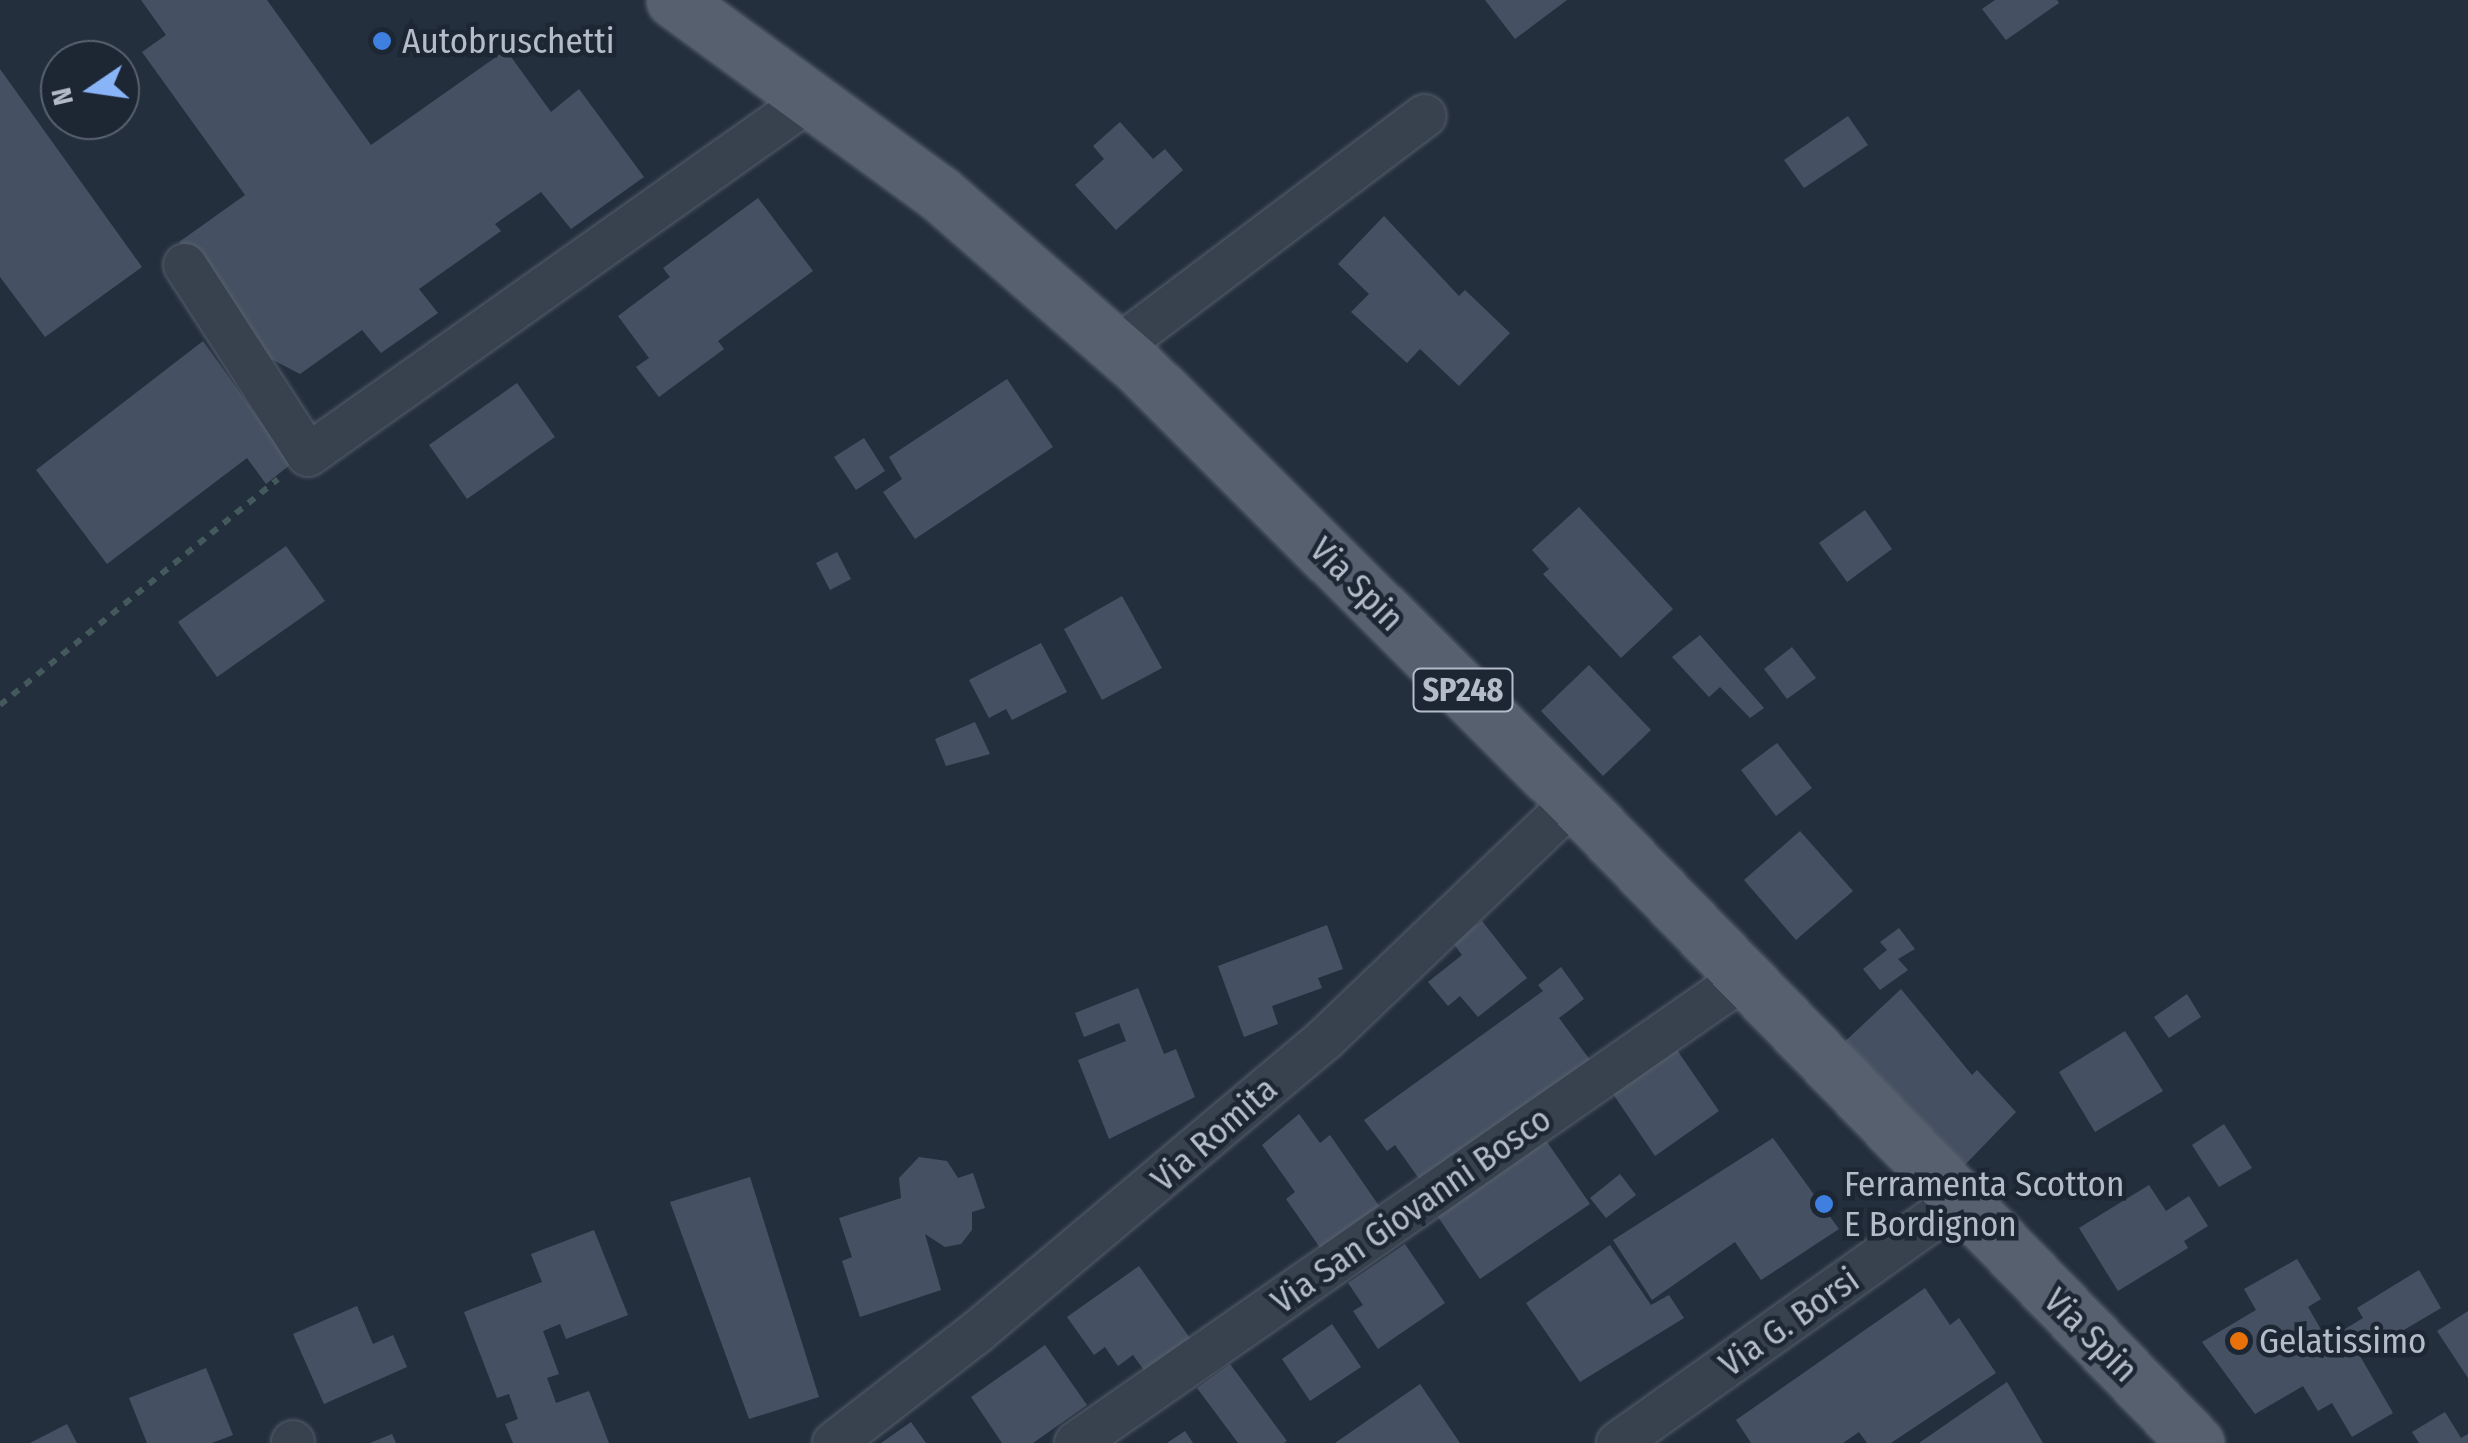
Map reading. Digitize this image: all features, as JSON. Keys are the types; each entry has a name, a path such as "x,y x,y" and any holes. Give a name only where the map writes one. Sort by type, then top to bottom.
{"main road":[{"name":"Via Spin","path":"674,0 812,98 1008,248 1118,347 1574,801 2192,1442"}],"street":[{"path":"185,266 308,455 812,98"},
{"path":"1118,347 1425,116"},
{"name":"Via Romita","path":"834,1443 976,1333 1325,1039 1574,801"},
{"name":"Via San Giovanni Bosco","path":"1076,1443 1745,977"},
{"name":"Via G. Borsi","path":"1618,1443 1960,1201"}],"path":[{"path":"0,705 308,455"}],"building":[{"path":"141,0 267,0 371,145 506,50 551,112 579,89 644,177 571,229 541,192 495,224 501,231 419,289 438,313 381,353 362,330 300,374 271,359 265,364 179,242 245,195 142,52 166,35"},
{"path":"1485,0 1567,0 1515,39"},
{"path":"1995,0 2059,3 2006,40 1982,9"},
{"path":"0,69 40,125 40,140 51,140 142,267 45,337 0,277"},
{"path":"1848,116 1868,145 1804,188 1784,160"},
{"path":"1120,122 1153,159 1165,149 1183,170 1116,230 1075,185 1104,159 1093,146"},
{"path":"758,198 813,271 718,341 724,349 659,397 636,367 649,358 618,316 670,277 663,268"},
{"path":"1384,216 1459,296 1465,290 1510,333 1459,386 1420,349 1407,363 1351,312 1369,294 1338,264"},
{"path":"203,341 291,464 266,484 247,458 107,564 36,470"},
{"path":"1007,379 1053,447 915,539 883,492 902,479 889,457"},
{"path":"517,383 555,437 467,499 429,445"},
{"path":"864,438 885,471 856,490 834,457"},
{"path":"1579,507 1673,609 1621,658 1543,574 1549,569 1532,550"},
{"path":"1865,510 1892,549 1847,582 1819,543"},
{"path":"286,546 325,601 217,677 178,622"},
{"path":"837,552 851,579 830,590 816,563"},
{"path":"1122,596 1162,668 1102,700 1064,629"},
{"path":"1700,635 1764,708 1750,718 1720,687 1709,697 1672,657"},
{"path":"1041,643 1067,692 1012,720 1006,709 989,718 969,680"},
{"path":"1792,647 1816,678 1787,699 1764,669"},
{"path":"1589,665 1651,730 1603,776 1541,711"},
{"path":"975,722 990,754 946,766 935,739"},
{"path":"1777,743 1812,788 1776,816 1741,770"},
{"path":"1800,831 1853,891 1796,940 1744,880"},
{"path":"1482,921 1527,978 1478,1017 1460,996 1448,1006 1428,982 1462,955 1453,943"},
{"path":"1327,925 1343,969 1318,978 1322,988 1272,1006 1278,1024 1244,1037 1218,966"},
{"path":"1899,928 1915,949 1898,959 1908,970 1880,990 1863,969 1887,950 1880,942"},
{"path":"1561,967 1584,999 1559,1018 1593,1064 1420,1180 1395,1145 1387,1151 1364,1120 1543,991 1538,985"},
{"path":"1138,988 1164,1054 1176,1049 1195,1097 1109,1139 1078,1060 1126,1041 1119,1023 1084,1037 1075,1013"},
{"path":"1901,989 1972,1075 1977,1070 2016,1112 1960,1170 1839,1047"},
{"path":"2187,994 2201,1017 2169,1038 2154,1017"},
{"path":"2125,1031 2163,1091 2095,1132 2059,1072"},
{"path":"1677,1050 1719,1111 1655,1156 1613,1094"},
{"path":"1299,1114 1320,1143 1330,1135 1382,1210 1323,1252 1286,1199 1295,1192 1262,1145"},
{"path":"2224,1124 2252,1168 2219,1187 2192,1145"},
{"path":"1773,1138 1839,1229 1761,1280 1735,1242 1652,1300 1613,1240"},
{"path":"1545,1139 1590,1204 1480,1279 1436,1214"},
{"path":"919,1157 947,1161 958,1178 973,1173 985,1208 972,1212 972,1230 961,1244 945,1247 925,1234 941,1290 860,1317 842,1261 852,1257 839,1218 901,1198 899,1178"},
{"path":"1620,1174 1636,1195 1606,1218 1590,1198"},
{"path":"750,1177 819,1397 749,1419 670,1202"},
{"path":"2149,1185 2166,1211 2189,1196 2208,1226 2184,1241 2188,1248 2118,1291 2079,1228"},
{"path":"594,1230 628,1315 566,1339 560,1324 543,1331 559,1374 547,1378 556,1403 589,1391 609,1443 513,1443 505,1424 518,1419 509,1394 497,1398 464,1312 542,1282 531,1254"},
{"path":"1405,1244 1445,1303 1378,1349 1353,1311 1363,1305 1348,1283"},
{"path":"1610,1245 1651,1305 1669,1295 1684,1318 1580,1382 1526,1303"},
{"path":"2297,1259 2321,1299 2308,1307 2327,1340 2363,1318 2357,1308 2419,1270 2441,1308 2360,1356 2393,1413 2352,1437 2332,1403 2318,1411 2303,1386 2255,1414 2202,1342 2256,1310 2244,1289"},
{"path":"1139,1266 1192,1341 1146,1373 1133,1355 1118,1366 1105,1347 1094,1355 1067,1317"},
{"path":"1925,1288 1950,1325 1959,1318 1996,1373 1891,1443 1867,1443 1859,1432 1843,1443 1751,1443 1736,1420"},
{"path":"357,1306 373,1344 393,1335 407,1367 324,1404 293,1334"},
{"path":"2468,1311 2468,1378 2437,1331"},
{"path":"1332,1324 1361,1367 1310,1401 1282,1359"},
{"path":"1045,1345 1087,1405 1033,1443 1002,1443 971,1397"},
{"path":"1230,1364 1287,1441 1238,1443 1197,1388"},
{"path":"206,1368 233,1435 212,1443 147,1443 129,1398"},
{"path":"2007,1382 2043,1443 1919,1443"},
{"path":"1420,1384 1460,1443 1335,1443"},
{"path":"2445,1412 2461,1438 2468,1434 2468,1443 2419,1443 2412,1432"},
{"path":"911,1422 926,1443 881,1443"},
{"path":"67,1424 77,1443 30,1443"},
{"path":"1185,1431 1193,1443 1167,1443"},
{"path":"392,1434 396,1443 370,1443"}],"place":[{"name":"Autobruschetti","path":"382,41"},
{"name":"Ferramenta Scotton E Bordignon","path":"1824,1204"},
{"name":"Gelatissimo","path":"2239,1341"}]}
